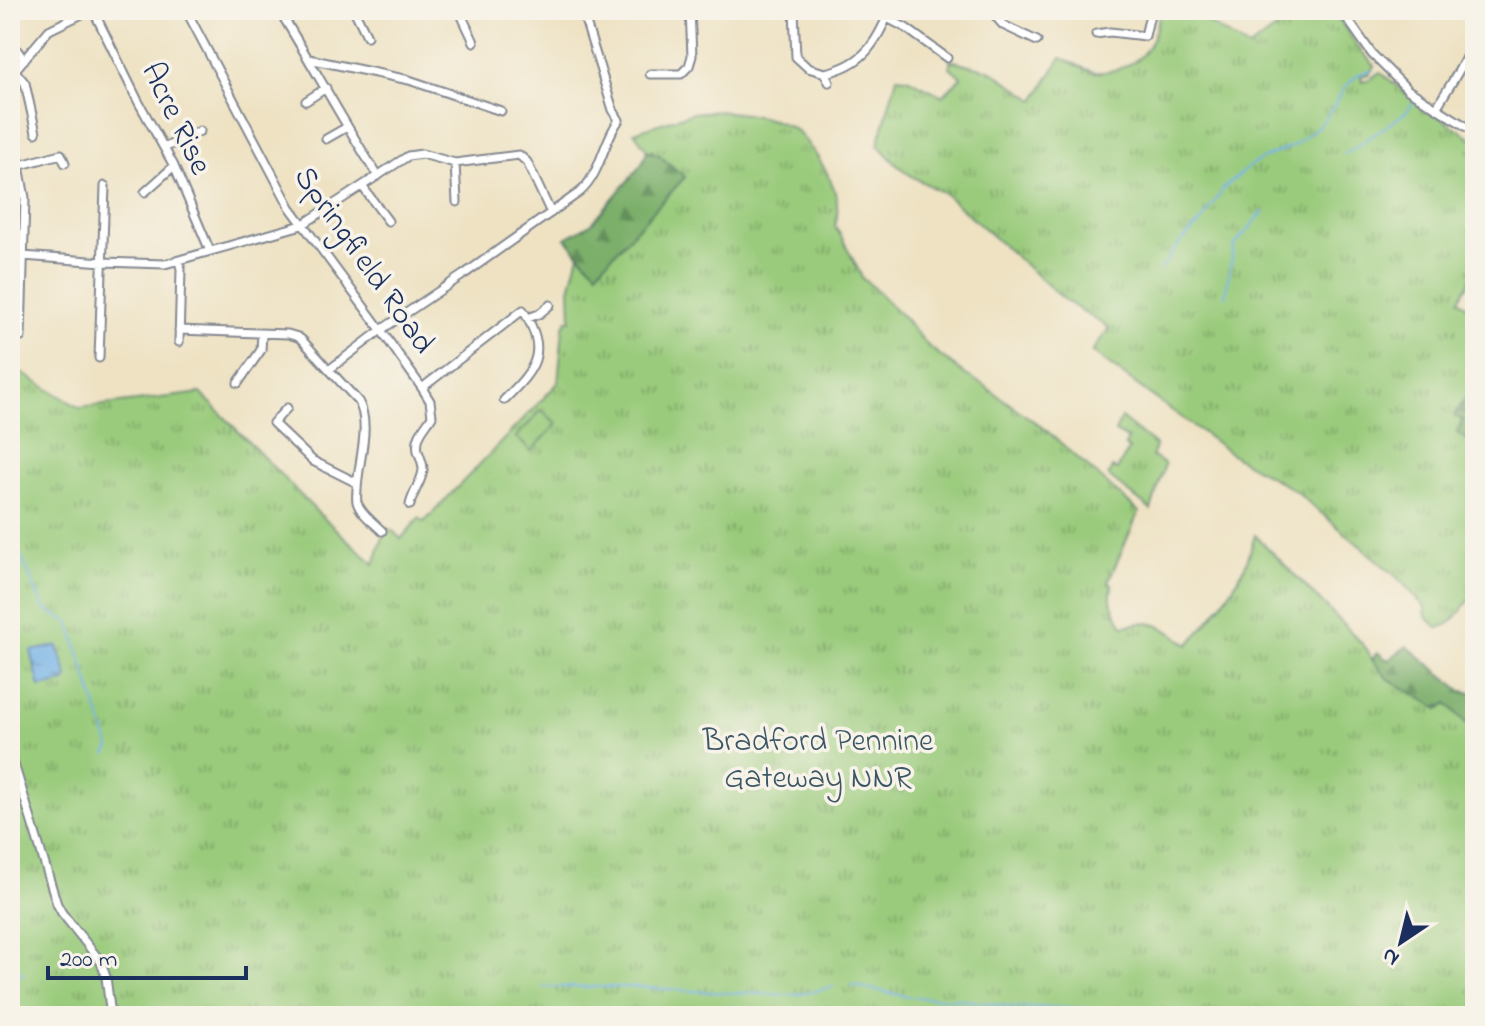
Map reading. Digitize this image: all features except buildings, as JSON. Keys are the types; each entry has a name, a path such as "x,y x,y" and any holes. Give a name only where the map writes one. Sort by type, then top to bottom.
{"street":[{"path":"36,133 25,83 13,73 49,30 92,10"},
{"name":"Acre Rise","path":"92,10 174,166 210,251"},
{"name":"Springfield Road","path":"186,10 290,207 430,401 430,420 418,438 417,447 423,469 410,505"},
{"path":"279,10 378,176"},
{"path":"354,10 367,36"},
{"path":"459,10 474,42"},
{"path":"330,369 588,185 619,120 613,110 582,10"},
{"path":"650,74 681,74 689,66 692,56 690,10"},
{"path":"794,10 796,57 808,68 825,73 850,64 868,51 889,14 947,58"},
{"path":"990,10 1003,25 1037,41"},
{"path":"1141,44 1151,10"},
{"path":"1341,10 1382,66 1408,90 1475,132"},
{"path":"1437,107 1471,56 1474,21 1467,10"},
{"path":"1096,34 1110,32 1145,36"},
{"path":"10,40 24,60"},
{"path":"309,59 409,80 501,111"},
{"path":"825,73 829,82"},
{"path":"306,101 326,88"},
{"path":"326,139 347,127"},
{"path":"164,148 200,131"},
{"path":"10,168 61,154 65,163"},
{"path":"10,253 103,262 165,264 179,261 302,225 408,156 417,154 455,163 519,155 527,162 551,213"},
{"path":"455,163 457,202"},
{"path":"19,166 25,198 21,337"},
{"path":"145,192 174,166"},
{"path":"99,358 105,186"},
{"path":"362,186 388,221"},
{"path":"179,261 179,342"},
{"path":"422,388 525,314 539,314 550,305"},
{"path":"504,400 525,377 535,357 537,338 525,314"},
{"path":"179,330 288,334 298,337 330,369 363,411 365,421 357,502 382,531"},
{"path":"238,383 261,350 262,334"},
{"path":"287,408 273,423 313,461 357,483"},
{"path":"10,751 57,904 101,962 111,1016"}],"green space":[{"path":"1161,10 1187,10 1249,48 1287,21 1270,10 1333,10 1375,66 1369,74 1361,76 1362,81 1380,72 1419,104 1475,140 1475,272 1459,300 1475,312 1475,383 1455,415 1463,420 1457,433 1475,444 1475,594 1444,626 1438,628 1426,617 1425,607 1398,578 1294,490 1237,458 1092,352 1109,328 1066,301 945,194 913,177 878,145 897,77 907,78 943,96 961,77 950,67 950,60 990,70 1035,100 1061,58 1098,72 1114,70 1135,61 1152,40"},
{"name":"Bradford Pennine Gateway NNR","path":"715,111 770,119 799,134 830,178 836,197 835,227 863,279 928,346 1046,430 1139,512 1108,582 1112,586 1113,607 1123,626 1149,623 1167,630 1188,645 1233,587 1245,566 1255,535 1359,640 1372,660 1438,708 1447,702 1475,733 1475,1016 10,1016 10,366 80,408 201,393 316,511 374,564 386,528 401,539 419,518 424,522 558,383 563,328 567,320 571,320 570,289 579,254 597,271 659,155 647,150 634,132 692,113"},
{"path":"647,150 659,155 685,177 597,272 566,238 592,223 642,164"},
{"path":"1475,383 1475,444 1457,433 1463,420 1454,416"},
{"path":"542,410 557,424 531,451 516,437"},
{"path":"1121,418 1156,446 1152,457 1165,464 1151,510 1108,476 1112,468 1117,470 1129,449 1125,446 1128,439 1115,432"},
{"path":"1407,646 1462,691 1472,693 1475,698 1475,733 1447,703 1439,709 1387,678 1372,660 1377,652 1388,660"}],"water":[{"path":"58,646 68,677 65,682 40,687 31,651"}],"waterway":[{"path":"1161,269 1177,246 1201,222 1224,188 1250,166 1293,146 1321,124 1345,87 1359,74 1371,70"},
{"path":"1345,154 1406,112 1414,102"},
{"path":"1225,296 1234,246 1263,212"},
{"path":"10,530 44,609 69,622 110,748 106,754"},
{"path":"10,958 24,976"},
{"path":"851,985 909,997 958,999 1014,1007 1081,1008"},
{"path":"543,987 638,987 791,995 809,993"},
{"path":"811,992 833,987"},
{"path":"1085,1008 1111,1011"}]}
